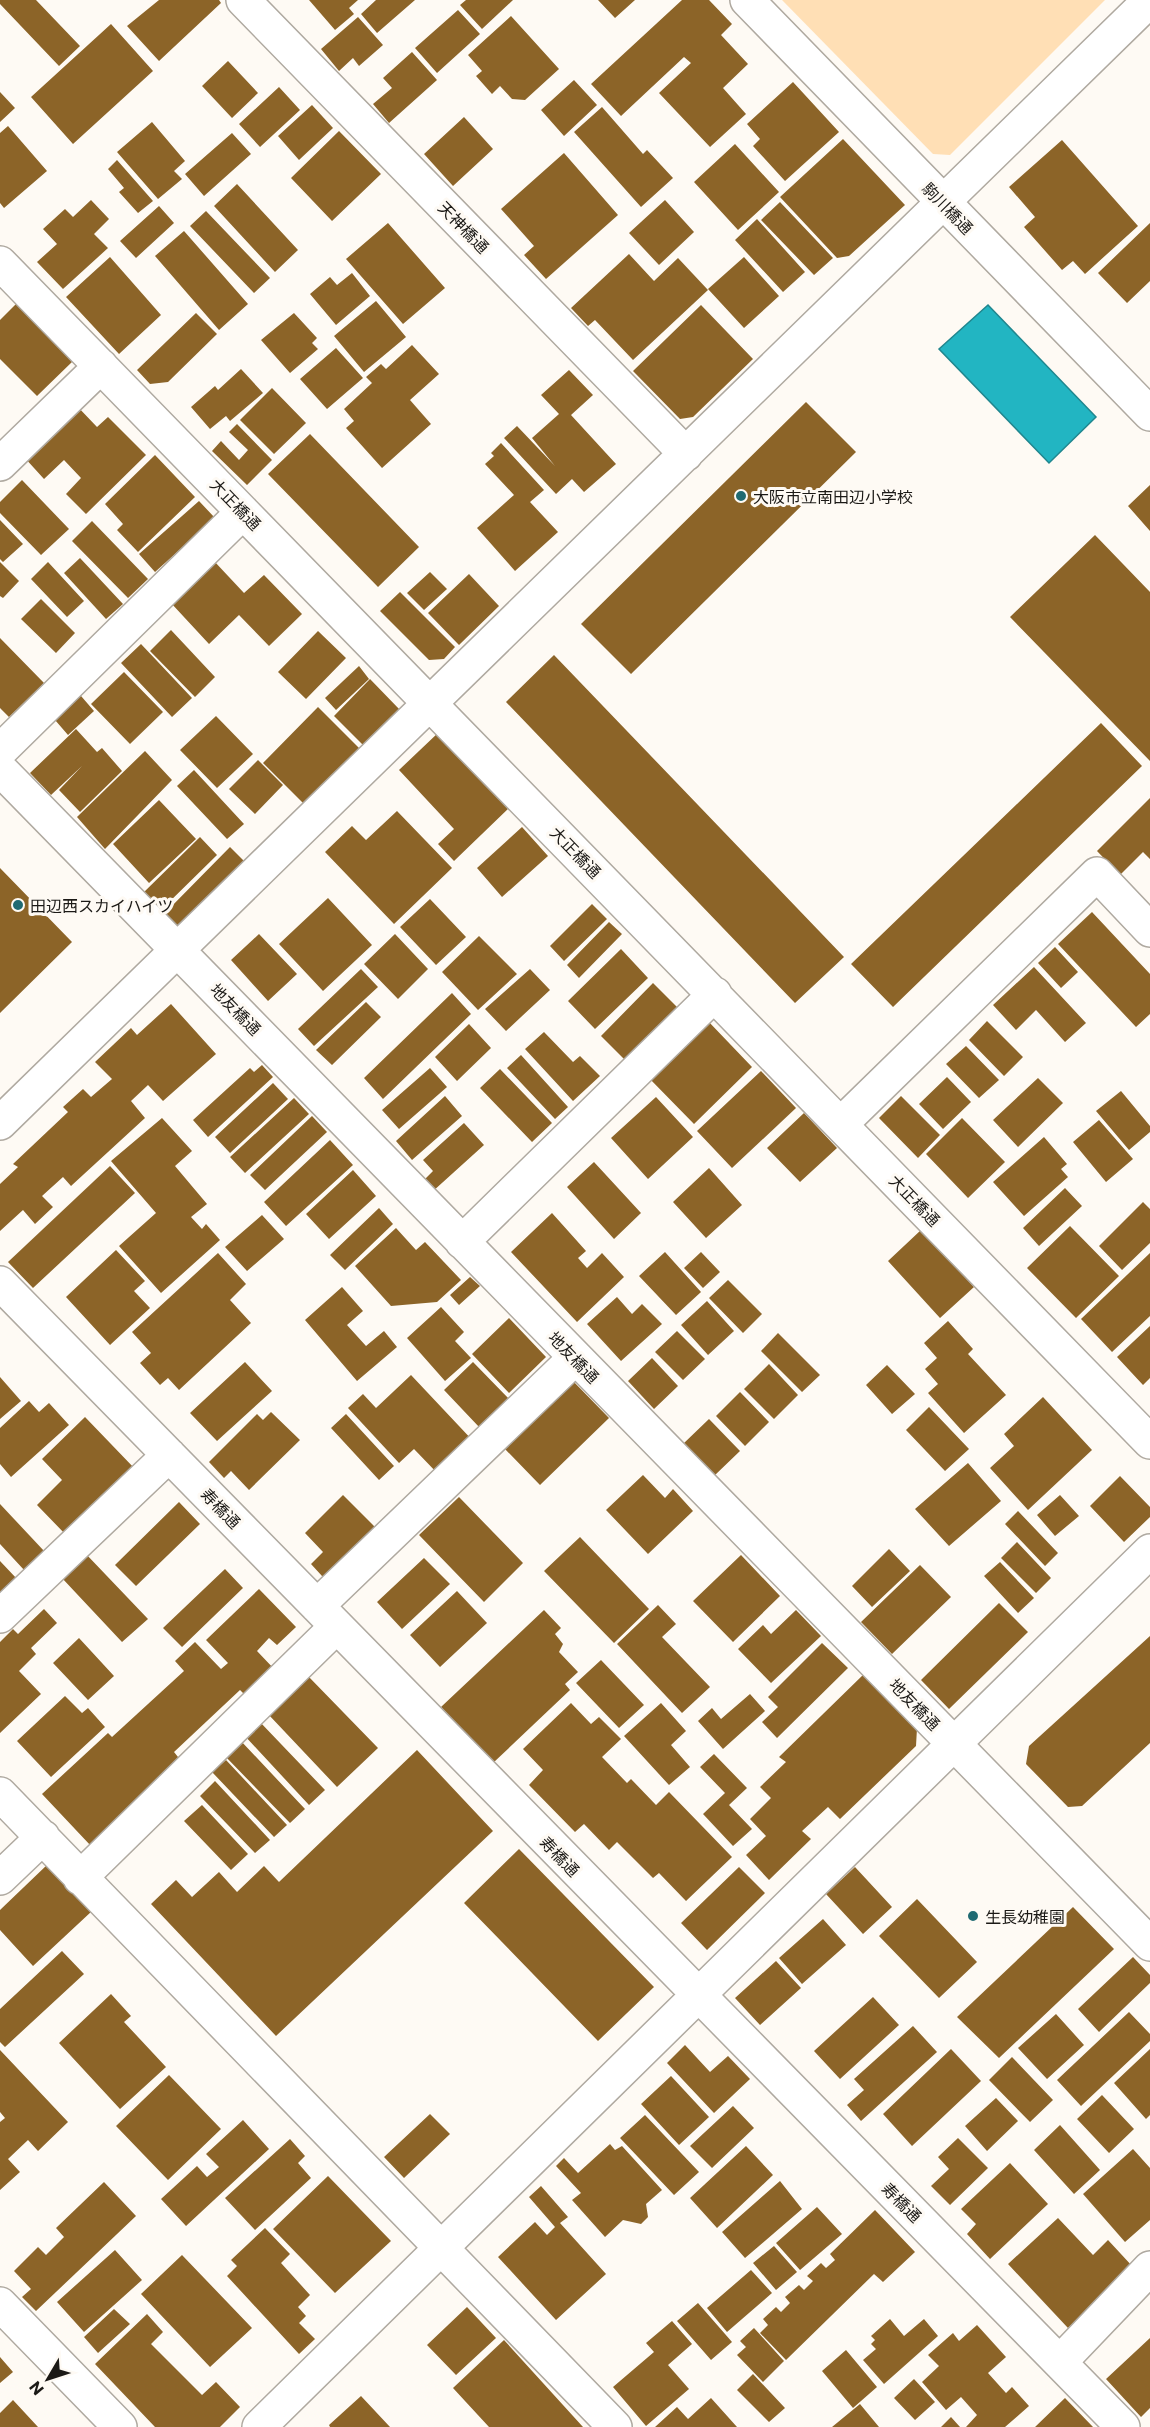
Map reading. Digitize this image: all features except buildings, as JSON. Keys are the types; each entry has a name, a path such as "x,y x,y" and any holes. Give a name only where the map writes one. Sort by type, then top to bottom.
{"street":[{"name":"天神橋通","path":"243,0 686,454"},
{"name":"駒川橋通","path":"747,0 1150,414"},
{"path":"0,1123 179,951 1150,0"},
{"name":"大正橋通","path":"0,263 1150,1442"},
{"path":"0,464 101,366"},
{"path":"0,751 243,512"},
{"name":"地友橋通","path":"0,769 1150,1944"},
{"path":"841,1124 1097,874 1150,930"},
{"path":"462,1242 715,994"},
{"name":"寿橋通","path":"0,1283 1122,2427"},
{"path":"80,1878 575,1358"},
{"path":"0,1616 170,1455"},
{"path":"260,2427 1150,1551"},
{"path":"0,1794 615,2427"},
{"path":"0,1878 43,1837"},
{"path":"1060,2362 1150,2268"},
{"path":"0,2304 120,2427"}],"shaded area":[{"path":"782,0 1105,0 950,155 933,154"}],"water":[{"path":"988,305 1096,417 1049,463 939,349"}],"place":[{"name":"大阪市立南田辺小学校","path":"741,496"},
{"name":"田辺西スカイハイツ","path":"18,905"},
{"name":"生長幼稚園","path":"973,1916"}]}
